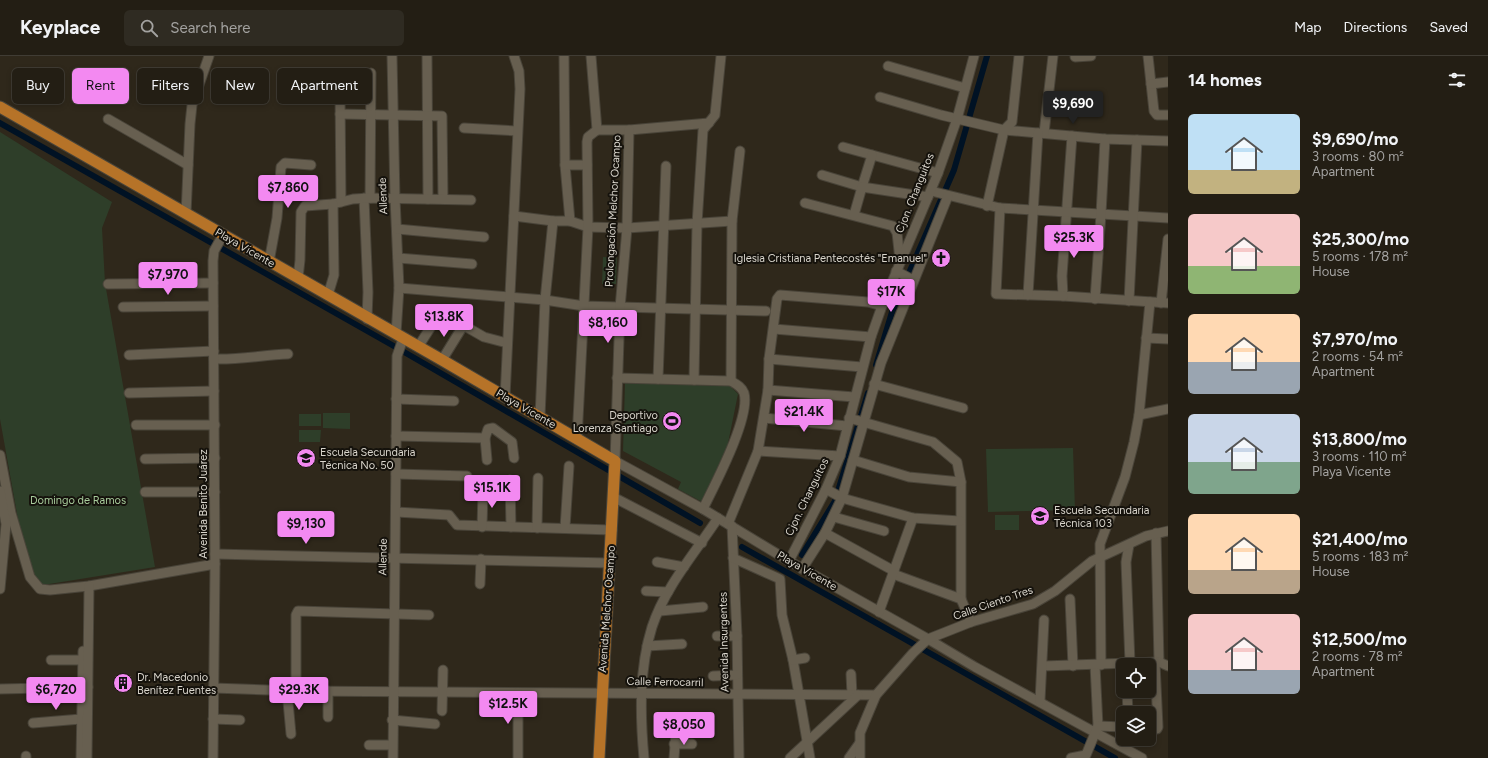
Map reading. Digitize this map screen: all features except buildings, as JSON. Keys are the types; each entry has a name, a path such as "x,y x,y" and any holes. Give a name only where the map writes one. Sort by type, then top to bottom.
{"main road":[{"name":"Playa Vicente","path":"0,107 186,214 221,239 298,278 400,339 442,360 540,417 577,439 615,470"},
{"name":"Avenida Melchor Ocampo","path":"599,758 615,470"}],"street":[{"path":"186,214 192,105 209,56"},
{"name":"Allende","path":"392,56 400,339 397,356 396,399 395,614 392,691 393,758"},
{"path":"427,56 428,199"},
{"path":"505,397 520,89 519,71 514,56"},
{"path":"564,56 565,165 570,221"},
{"path":"591,56 597,130"},
{"path":"694,380 698,224 704,130 715,115 721,56"},
{"path":"987,206 1004,130 1012,122 1019,56"},
{"path":"1028,295 1033,210 1041,133 1053,56"},
{"path":"1075,57 1091,56"},
{"path":"1148,56 1154,111 1157,115 1168,115"},
{"name":"Cjon. Changuitos","path":"802,568 834,517 853,460 855,422 854,397 862,367 882,306 899,273 900,262 931,193 960,119 971,57"},
{"path":"888,66 965,88"},
{"path":"1150,84 1168,82"},
{"path":"880,97 1004,130 1105,139 1168,141"},
{"path":"328,295 334,275 340,104"},
{"path":"367,319 367,198 372,104"},
{"path":"340,114 443,117 443,199"},
{"path":"108,119 188,165"},
{"path":"577,439 588,228 588,137 597,130 629,130 709,123"},
{"path":"464,128 517,131"},
{"name":"Prolongación Melchor Ocampo","path":"615,470 627,228 629,130"},
{"path":"1063,296 1062,276 1072,136"},
{"path":"1095,299 1105,139"},
{"path":"1129,301 1130,264 1135,216 1137,140"},
{"path":"843,147 938,174"},
{"path":"731,381 732,221 740,151"},
{"path":"854,215 872,155"},
{"path":"269,262 277,218 281,167 285,163 311,165"},
{"path":"565,165 587,165"},
{"path":"658,379 666,166"},
{"path":"822,175 862,187 931,193 1000,208 1168,218"},
{"name":"Cjon. Changuitos","path":"789,561 828,490 840,456 874,384 892,331 947,196"},
{"path":"298,278 302,208 305,206 367,198 471,200"},
{"path":"805,203 893,226 897,233 900,262"},
{"path":"1000,208 996,294 1063,296 1165,303 1168,239"},
{"path":"514,216 553,221 570,221 588,228 627,228 732,221"},
{"path":"540,417 545,300 553,221"},
{"path":"397,229 484,237"},
{"name":"Avenida Benito Juárez","path":"213,758 215,458 213,283 214,251 221,239"},
{"path":"398,258 472,264"},
{"path":"899,273 913,280"},
{"path":"108,284 213,283"},
{"path":"399,288 545,300 584,306 766,311"},
{"path":"730,525 758,451 768,390 769,359 777,299 780,295 868,302 882,306"},
{"path":"1070,758 1086,756 1094,736 1098,665 1100,544 1125,478 1143,414 1146,338 1150,302"},
{"path":"123,307 213,306"},
{"path":"418,347 434,322 448,317 484,337 507,342"},
{"path":"442,360 463,326"},
{"path":"774,329 871,337"},
{"path":"1146,338 1168,339"},
{"path":"129,355 214,355 237,360 259,356 288,354"},
{"path":"769,359 862,367"},
{"path":"619,378 731,381 744,393 743,410 729,454 703,509"},
{"path":"874,384 963,408"},
{"path":"768,390 854,397"},
{"path":"129,393 214,391"},
{"path":"396,399 454,401"},
{"path":"1143,414 1168,409"},
{"path":"764,418 855,422 933,442 957,462 961,482 961,599 970,622"},
{"path":"136,425 214,424"},
{"path":"487,460 485,438 488,429 493,428 512,442 514,447 514,458"},
{"path":"396,436 485,438"},
{"path":"758,451 840,456"},
{"path":"0,456 7,514 0,589"},
{"path":"145,458 215,458"},
{"path":"853,460 923,480 961,482"},
{"path":"565,528 569,466"},
{"name":"Playa Vicente","path":"615,470 703,509 789,561 927,640 1040,701 1094,736 1142,758"},
{"path":"396,474 467,476"},
{"path":"537,528 538,478"},
{"path":"510,480 511,527"},
{"path":"828,490 840,498 914,518 960,521"},
{"path":"0,491 7,514 20,544 30,577 40,589 50,590 87,586 215,564"},
{"path":"482,527 483,491"},
{"path":"145,492 215,492"},
{"path":"614,498 702,543"},
{"path":"396,512 449,515 457,525 612,530"},
{"path":"834,517 884,531"},
{"path":"644,758 641,714 642,694 647,646 652,626 668,592 718,518"},
{"path":"879,612 914,518"},
{"name":"Avenida Insurgentes","path":"730,525 737,636 739,758"},
{"name":"Calle Ciento Tres","path":"859,744 862,725 876,695 916,650 927,640 970,622 1033,604 1055,591 1100,556 1129,545 1146,536 1168,531"},
{"path":"825,533 893,573 961,599"},
{"path":"1156,533 1158,727 1156,729"},
{"path":"5,547 20,544"},
{"path":"1127,658 1126,562 1129,545"},
{"path":"215,554 610,563"},
{"path":"733,558 780,580 782,615 788,646 793,660 806,742 810,758"},
{"path":"480,584 481,559"},
{"path":"657,562 684,567"},
{"path":"81,758 81,719 86,687 83,660 87,586"},
{"path":"87,586 87,758"},
{"path":"646,591 668,592"},
{"path":"1070,599 1073,666"},
{"path":"660,611 703,607"},
{"path":"290,734 291,691 296,615 298,611 428,615"},
{"path":"1040,701 1043,666 1044,620"},
{"path":"717,636 737,636"},
{"path":"647,646 682,644"},
{"path":"793,660 805,658"},
{"path":"51,660 83,660"},
{"path":"1157,663 1168,666"},
{"path":"1043,666 1116,664"},
{"path":"442,711 443,670"},
{"path":"790,758 855,695 851,674"},
{"path":"712,676 737,675"},
{"path":"0,689 86,687"},
{"name":"Calle Ferrocarril","path":"213,688 291,691 799,696 876,695"},
{"path":"328,691 328,717"},
{"path":"518,693 518,758"},
{"path":"33,724 81,719"},
{"path":"213,719 240,720"},
{"path":"392,720 435,724"},
{"path":"1094,736 1116,729"},
{"path":"674,758 676,733"},
{"path":"674,744 692,744"},
{"path":"849,758 859,744"},
{"path":"859,744 860,758"},
{"path":"369,746 392,745"}],"green space":[{"name":"Domingo de Ramos","path":"0,132 112,202 102,228 105,283 155,567 43,585 31,573 21,536 0,419"},
{"path":"603,257 617,258 616,284 602,284"},
{"path":"625,383 730,386 738,394 726,453 704,503 678,489 681,482 623,451"},
{"path":"323,413 350,413 350,429 323,428"},
{"path":"299,414 321,414 321,426 299,426"},
{"path":"299,430 321,430 320,442 299,442"},
{"path":"1073,448 1075,510 988,512 986,449"},
{"path":"995,515 1019,515 1019,530 995,530"}],"waterway":[{"path":"876,365 892,312 954,170 987,56"},
{"path":"0,123 392,345 700,523"},
{"path":"802,555 835,501 868,393"},
{"path":"742,547 1115,758"}],"place":[{"name":"Iglesia Cristiana Pentecostés \"Emanuel\"","path":"941,258"},
{"name":"Deportivo Lorenza Santiago","path":"672,421"},
{"name":"Escuela Secundaria Técnica No. 50","path":"306,458"},
{"name":"Escuela Secundaria Técnica 103","path":"1040,516"},
{"name":"Dr. Macedonio Benítez Fuentes","path":"123,683"}]}
